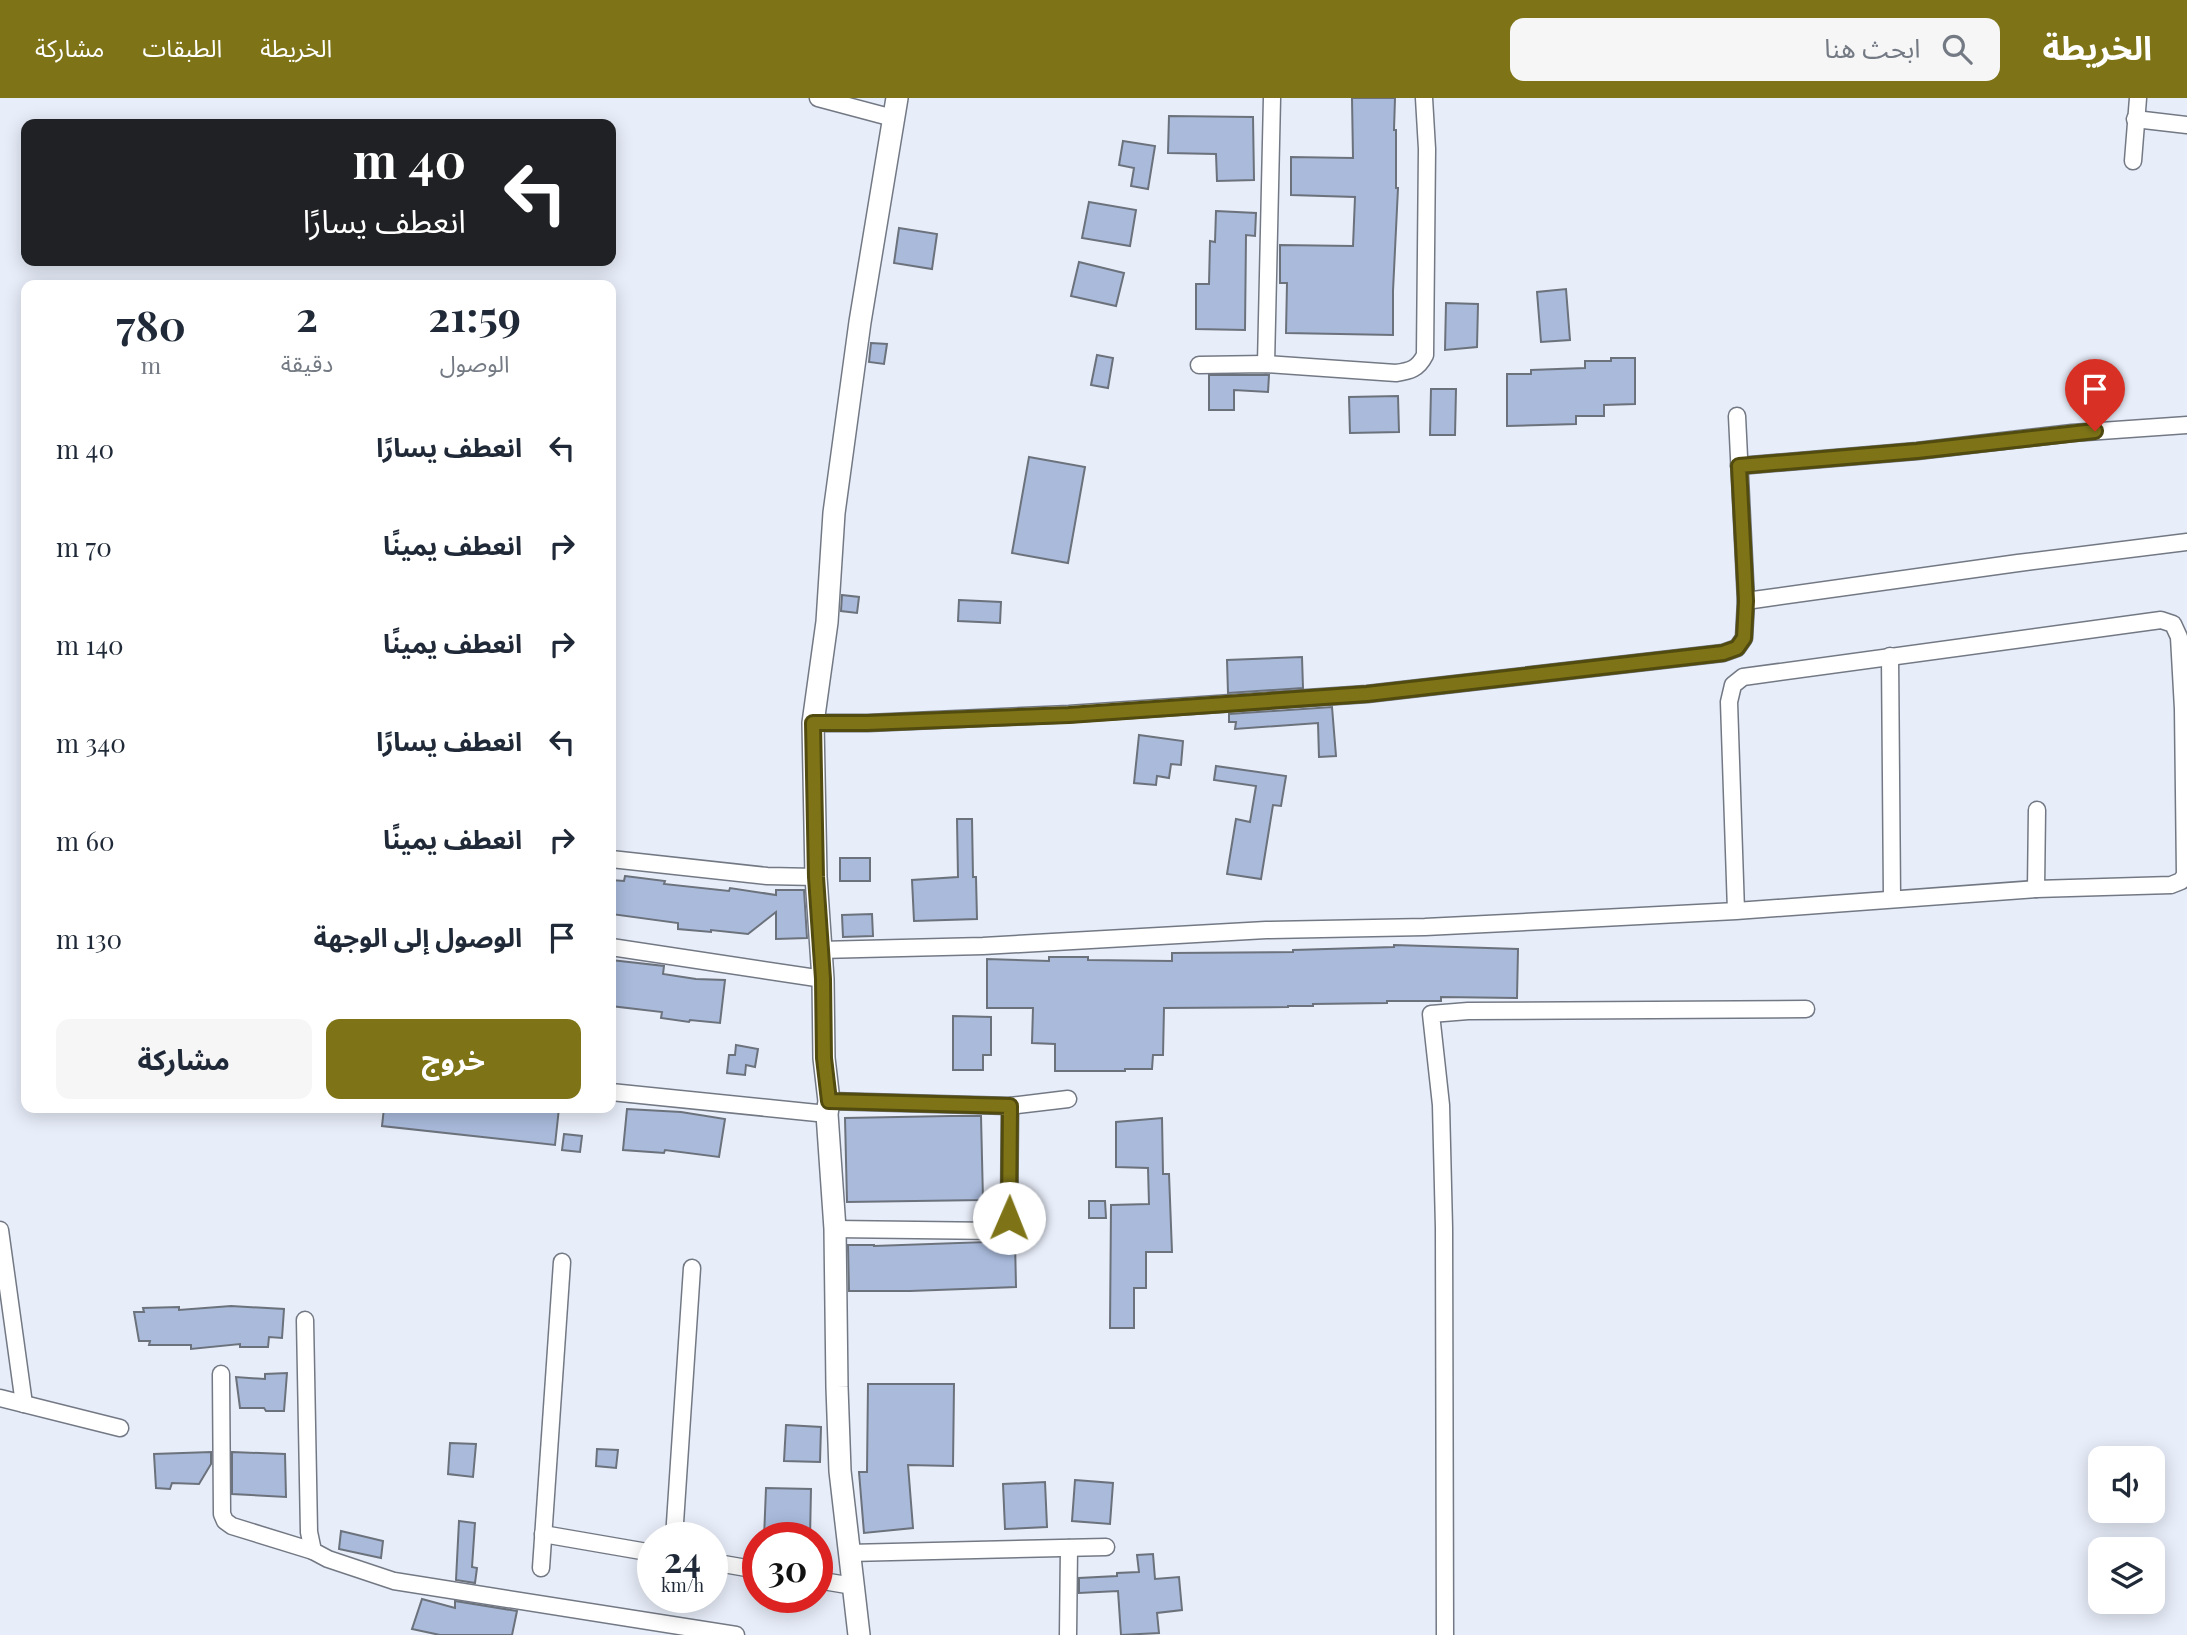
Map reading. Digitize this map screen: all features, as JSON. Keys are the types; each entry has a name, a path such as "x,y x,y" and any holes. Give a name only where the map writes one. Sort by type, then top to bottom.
{"main road":[{"path":"859,1635 839,1447 835,1229 816,877 813,723 827,622 836,499 860,322 895,108"}],"street":[{"path":"818,98 895,108"},
{"path":"1266,364 1272,98"},
{"path":"1199,365 1266,364 1396,373 1410,371 1420,365 1424,355 1427,149 1424,98"},
{"path":"2133,161 2138,98"},
{"path":"2135,119 2187,125"},
{"path":"813,723 1069,715 1367,694 1723,653 1737,648 1744,638 1746,601 1737,416"},
{"path":"1739,466 1917,451 2072,433 2187,425"},
{"path":"1746,601 2187,542"},
{"path":"820,950 983,946 1266,930 1438,926 1736,911 2036,889 2171,886 2181,881 2185,875 2183,709 2179,637 2173,624 2161,620 1743,677 1733,685 1729,702 1736,911"},
{"path":"1890,656 1892,898"},
{"path":"2036,889 2037,810"},
{"path":"616,860 766,876 816,877"},
{"path":"616,948 823,979"},
{"path":"1445,1635 1441,1105 1431,1014 1468,1011 1806,1009"},
{"path":"616,1092 828,1107 1010,1106 1068,1099"},
{"path":"835,1229 997,1231 1006,1226 1009,1218 1010,1106"},
{"path":"0,1235 23,1404"},
{"path":"541,1568 562,1262"},
{"path":"675,1522 692,1268"},
{"path":"305,1320 309,1532 313,1551"},
{"path":"221,1374 222,1514 225,1521 232,1526 313,1551 328,1559 394,1581 736,1635"},
{"path":"0,1398 120,1428"},
{"path":"543,1534 637,1549"},
{"path":"849,1553 1106,1547"},
{"path":"1068,1635 1069,1548"},
{"path":"833,1583 853,1586"}],"building":[{"path":"1352,98 1395,98 1398,188 1393,335 1286,333 1287,283 1280,283 1280,245 1353,246 1355,197 1291,195 1291,157 1353,158"},
{"path":"1169,116 1253,117 1254,180 1217,181 1216,154 1168,153"},
{"path":"1123,141 1155,146 1148,189 1131,186 1134,168 1119,165"},
{"path":"1089,202 1136,210 1130,246 1082,238"},
{"path":"1216,211 1256,213 1255,236 1246,235 1245,330 1196,329 1196,284 1209,284 1210,241 1215,242"},
{"path":"899,228 937,234 932,269 894,263"},
{"path":"1079,262 1124,273 1116,306 1071,296"},
{"path":"1566,289 1570,340 1541,342 1537,292"},
{"path":"1446,303 1478,304 1477,347 1445,350"},
{"path":"871,343 887,344 884,364 869,362"},
{"path":"1097,355 1113,358 1108,388 1091,385"},
{"path":"1611,358 1635,358 1635,404 1604,405 1604,416 1576,416 1576,424 1507,426 1507,374 1531,374 1531,370 1585,368 1585,361 1611,361"},
{"path":"1209,375 1269,375 1268,392 1234,390 1234,410 1209,410"},
{"path":"1431,389 1456,389 1455,435 1430,435"},
{"path":"1398,396 1399,432 1350,433 1349,397"},
{"path":"1029,457 1085,467 1068,563 1012,553"},
{"path":"842,595 859,597 857,613 841,611"},
{"path":"959,600 1001,602 1000,623 958,621"},
{"path":"1302,657 1303,688 1228,693 1227,660"},
{"path":"1332,707 1336,756 1319,757 1318,723 1235,729 1236,722 1229,722 1229,714"},
{"path":"1139,735 1183,741 1181,765 1171,764 1169,778 1157,776 1156,785 1134,783"},
{"path":"1216,766 1286,776 1281,806 1273,805 1261,879 1227,874 1236,819 1250,822 1256,786 1214,780"},
{"path":"957,819 972,819 977,919 914,921 912,880 958,877"},
{"path":"840,858 870,858 870,881 840,881"},
{"path":"625,876 665,881 664,884 729,891 730,888 776,895 776,890 804,890 807,938 776,939 776,912 748,934 678,929 678,923 616,915 616,880 624,881"},
{"path":"872,914 873,936 843,937 842,915"},
{"path":"1394,945 1518,949 1517,998 1441,997 1441,1001 1387,1001 1288,1007 1164,1008 1163,1055 1153,1055 1152,1069 1125,1071 1055,1071 1055,1044 1032,1043 1033,1008 987,1008 987,959 1049,961 1049,957 1088,957 1088,960 1172,961 1172,953 1293,952"},
{"path":"616,961 664,966 663,974 725,980 720,1023 661,1018 662,1012 616,1007"},
{"path":"953,1016 991,1017 991,1055 983,1055 983,1070 953,1070"},
{"path":"736,1045 758,1049 755,1067 746,1065 745,1075 727,1073 729,1055 735,1055"},
{"path":"627,1109 681,1112 725,1119 719,1157 665,1150 664,1153 623,1150"},
{"path":"383,1113 558,1113 555,1145 382,1126"},
{"path":"981,1116 983,1200 847,1202 845,1118"},
{"path":"1162,1118 1163,1174 1169,1174 1172,1252 1146,1252 1146,1288 1134,1288 1134,1328 1110,1328 1111,1205 1149,1204 1148,1168 1116,1167 1116,1122"},
{"path":"564,1134 582,1136 580,1152 562,1150"},
{"path":"1089,1201 1105,1201 1106,1218 1089,1218"},
{"path":"1015,1241 1016,1287 849,1291 848,1245"},
{"path":"231,1306 284,1309 282,1338 269,1337 268,1347 240,1347 240,1344 191,1349 191,1345 149,1345 150,1341 139,1341 134,1312 144,1312 143,1308 179,1307 179,1310"},
{"path":"287,1373 284,1411 240,1408 236,1377 265,1379 265,1374"},
{"path":"868,1384 954,1384 953,1466 908,1465 913,1528 864,1533 859,1472 867,1472"},
{"path":"786,1425 821,1427 820,1462 784,1461"},
{"path":"450,1443 476,1444 473,1477 448,1474"},
{"path":"597,1449 618,1450 616,1468 596,1466"},
{"path":"211,1452 211,1464 199,1484 172,1483 170,1489 156,1488 154,1454"},
{"path":"232,1452 285,1454 286,1497 232,1494"},
{"path":"1075,1480 1113,1483 1110,1524 1072,1521"},
{"path":"1045,1482 1047,1527 1005,1529 1003,1484"},
{"path":"766,1488 811,1489 810,1522 765,1522"},
{"path":"459,1521 475,1523 472,1567 477,1568 475,1583 456,1580"},
{"path":"341,1531 383,1541 381,1558 339,1549"},
{"path":"1153,1554 1155,1579 1179,1577 1182,1610 1157,1613 1159,1633 1121,1635 1118,1591 1079,1593 1079,1578 1139,1572 1137,1555"},
{"path":"422,1599 455,1608 455,1601 517,1611 512,1635 440,1635 412,1629"}],"route":[{"path":"1009,1218 1010,1106 829,1101 824,1058 823,979 816,877 813,723 1069,715 1367,694 1723,653 1737,648 1744,638 1746,601 1739,466 1917,451 2095,431"}]}
